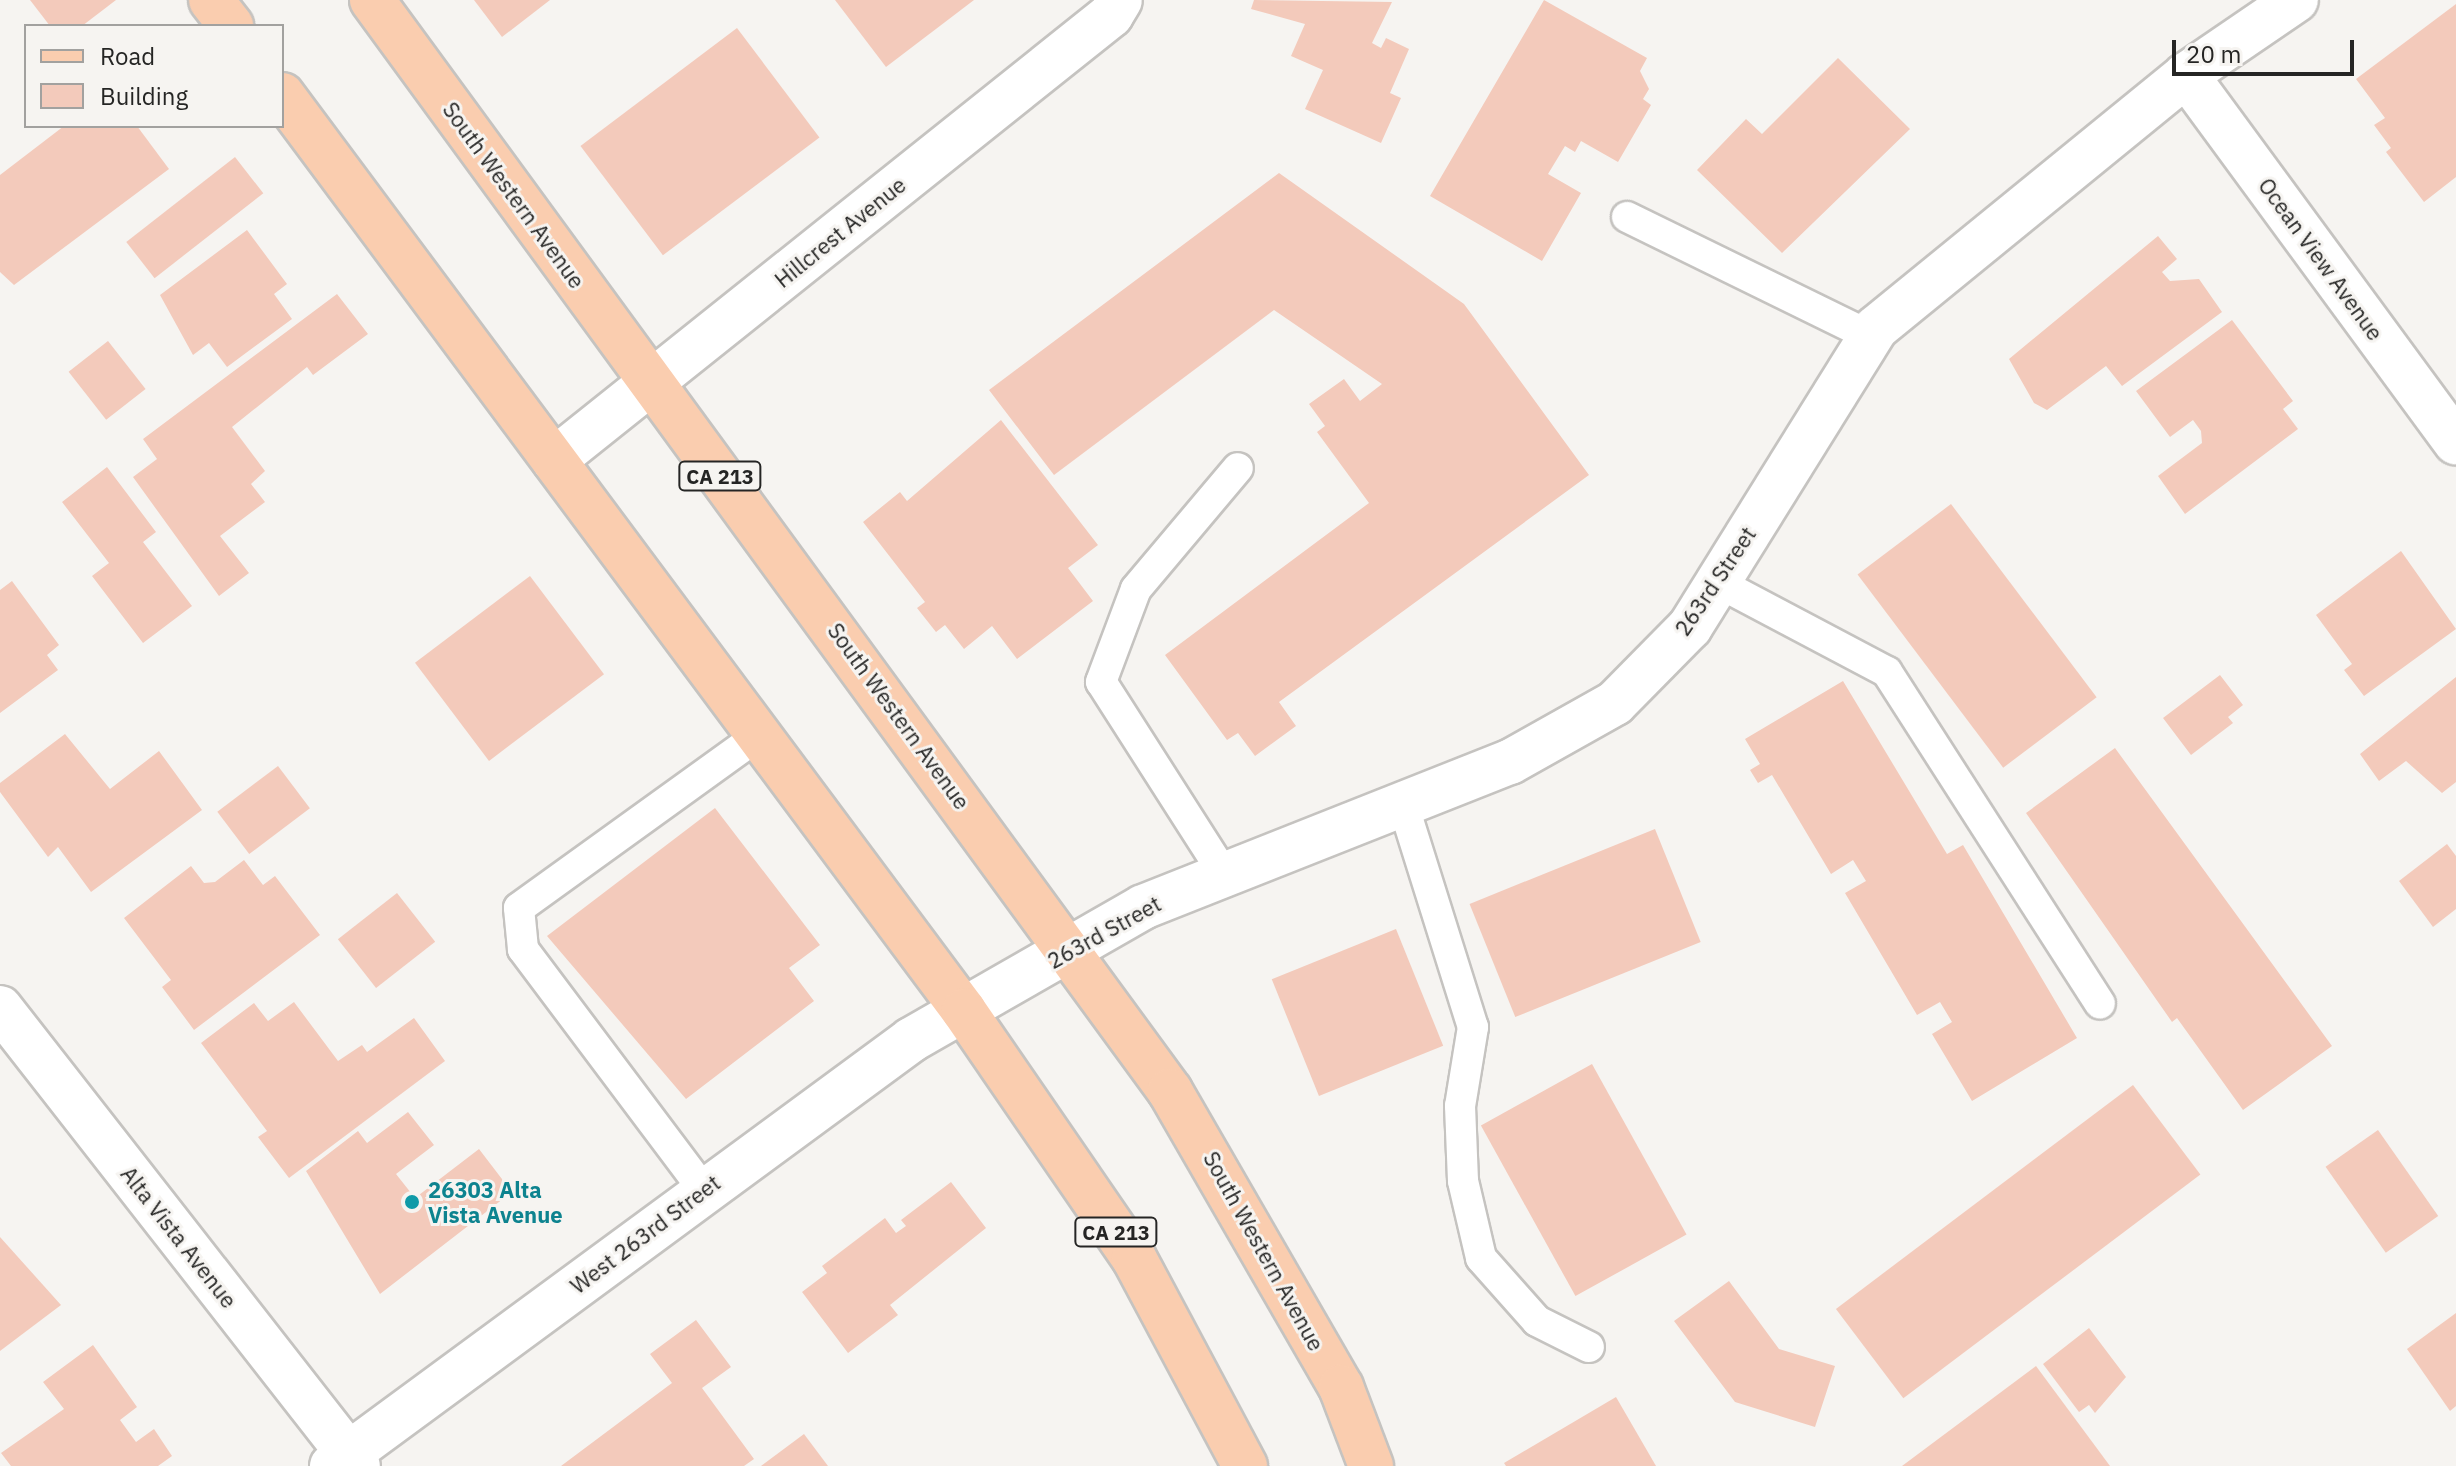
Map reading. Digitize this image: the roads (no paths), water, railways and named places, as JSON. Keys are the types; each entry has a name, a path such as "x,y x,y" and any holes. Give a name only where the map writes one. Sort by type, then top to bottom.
{"main road":[{"path":"211,0 229,24"},
{"name":"South Western Avenue","path":"376,1 650,384 1071,950 1226,1179 1341,1387 1371,1466"},
{"name":"CA 213","path":"284,98 762,733 964,1011 1134,1258 1245,1466"}],"street":[{"name":"Hillcrest Avenue","path":"554,460 1111,15 1120,0"},
{"name":"263rd Street","path":"964,1011 1143,907 1510,762 1615,703 1690,627 1870,336 2186,75 2296,0"},
{"name":"Ocean View Avenue","path":"2186,75 2456,443"},
{"name":"Alta Vista Avenue","path":"0,1008 346,1462"},
{"name":"West 263rd Street","path":"346,1462 703,1189 911,1040 964,1011"}],"lane":[{"path":"1627,217 1870,336"},
{"path":"1224,874 1101,682 1136,589 1238,468"},
{"path":"1717,582 1887,672 2100,1004"},
{"path":"703,1189 523,949 519,908 762,733"},
{"path":"1403,804 1473,1027 1460,1106 1463,1181 1481,1258 1537,1321 1589,1347"}],"place":[{"name":"26303 Alta Vista Avenue","path":"412,1202"}]}
